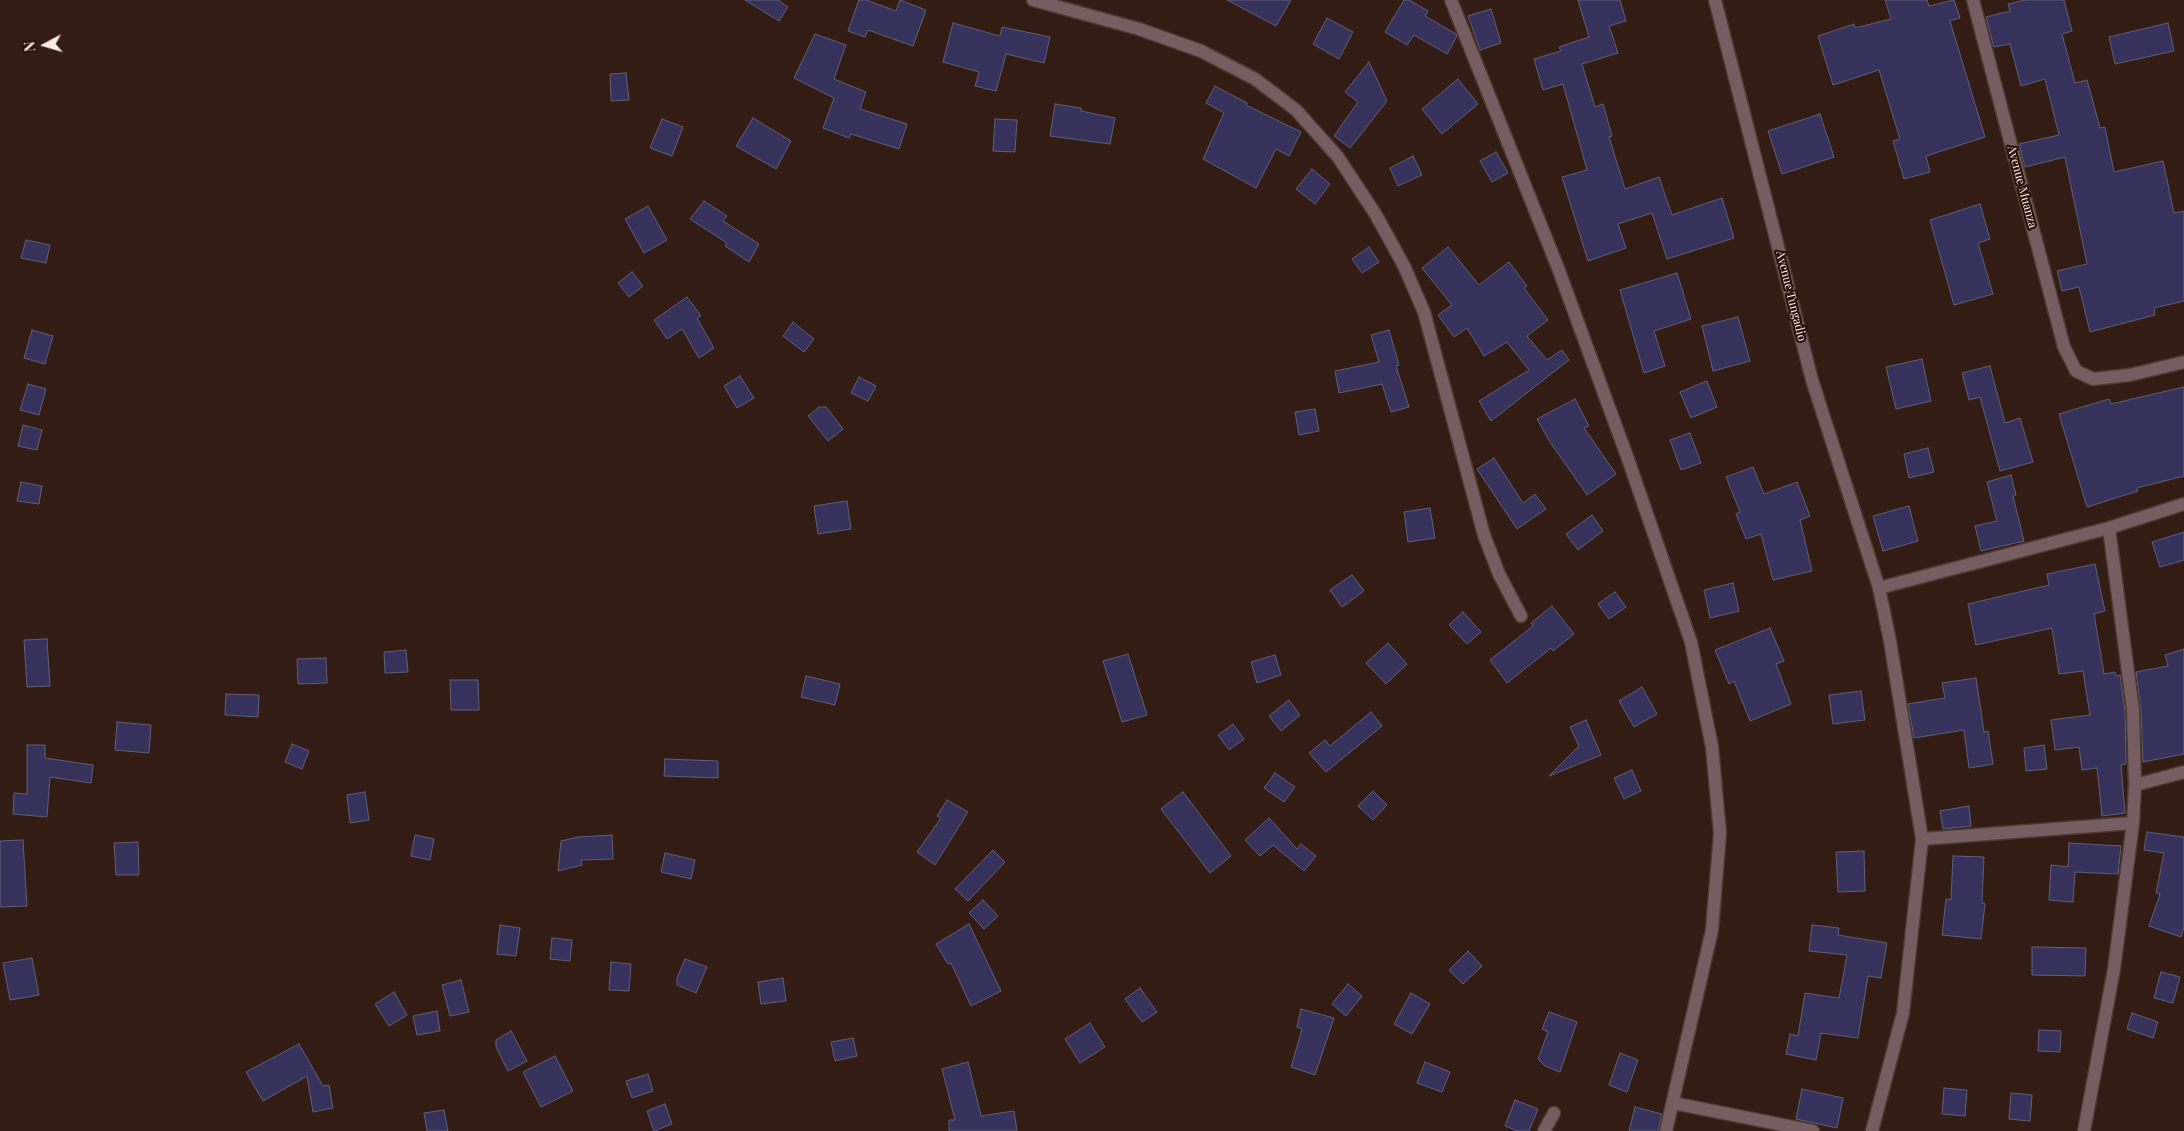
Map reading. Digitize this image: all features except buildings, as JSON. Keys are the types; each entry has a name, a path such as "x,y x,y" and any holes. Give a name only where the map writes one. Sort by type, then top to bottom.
{"street":[{"path":"1033,0 1139,29 1201,51 1255,79 1296,110 1338,157 1376,215 1404,266 1424,312 1484,535 1499,574 1521,616"},
{"path":"1451,0 1568,295 1628,459 1691,642 1712,747 1720,833 1712,930 1666,1131"},
{"name":"Avenue Tungadio","path":"1715,0 1812,380 1879,588 1890,641 1922,839 1903,1013 1872,1131"},
{"name":"Avenue Muanza","path":"1973,0 2064,347 2076,371 2093,379 2130,375 2184,362"},
{"path":"1879,588 2109,528 2184,504"},
{"path":"2084,1131 2114,969 2133,823 2135,785 2133,710 2109,528"},
{"path":"2135,785 2184,772"},
{"path":"1922,839 2133,823"},
{"path":"1674,1102 1813,1131"},
{"path":"1544,1131 1554,1112"}]}
